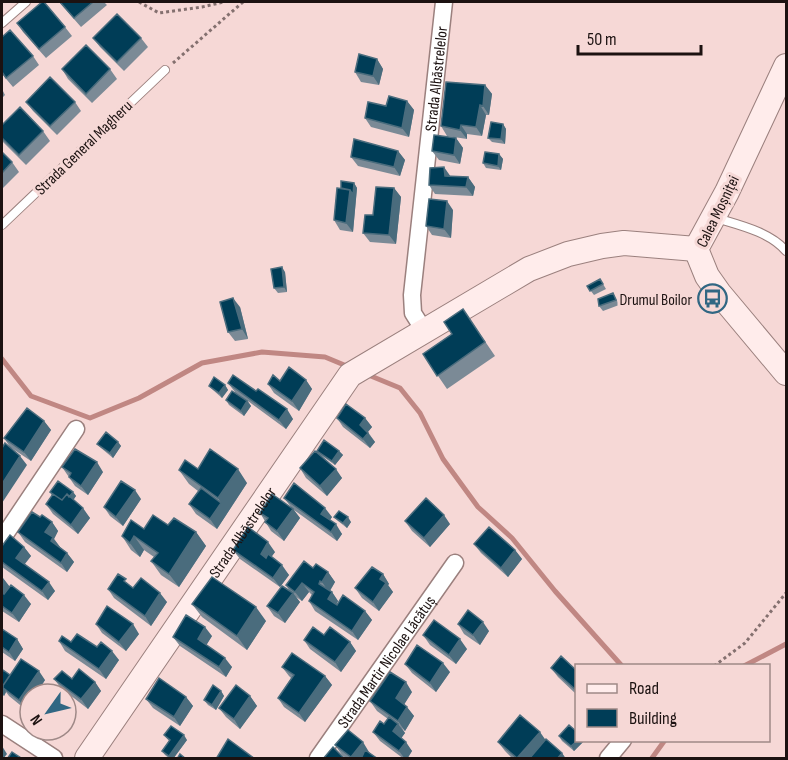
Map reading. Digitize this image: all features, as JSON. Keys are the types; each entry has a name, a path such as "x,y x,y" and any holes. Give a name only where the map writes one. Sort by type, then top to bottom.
{"street":[{"name":"Strada Albăstrelelor","path":"424,332 413,313 412,295 444,2"},
{"name":"Calea Moșniței","path":"786,66 727,192 696,249 707,276 719,293 786,373"},
{"name":"Strada Albăstrelelor","path":"87,759 350,375 529,269 568,254 624,243 696,249"},
{"path":"2,539 76,429"},
{"name":"Strada Martir Nicolae Lăcătuș","path":"318,759 454,562"},
{"path":"2,724 54,759"},
{"path":"608,759 622,742"}],"lane":[{"path":"2,22 26,2"},
{"name":"Strada General Magheru","path":"2,225 165,70"},
{"path":"712,217 751,229 784,244"}],"path":[{"path":"138,2 159,13 202,8 224,2"},
{"path":"165,70 243,2"},
{"path":"717,664 745,643 786,593"}],"building":[{"path":"42,2 65,27 39,49 17,23"},
{"path":"60,2 93,2 74,18"},
{"path":"117,14 141,38 117,62 93,38"},
{"path":"10,30 33,56 6,78 2,72 2,37"},
{"path":"86,45 110,69 86,94 62,69"},
{"path":"359,54 377,59 373,76 355,72"},
{"path":"50,77 75,102 50,126 26,102"},
{"path":"446,82 485,85 483,106 480,105 476,127 461,125 460,130 441,126"},
{"path":"389,96 407,101 402,128 365,118 368,102 386,106"},
{"path":"20,107 43,131 19,155 2,138 2,125"},
{"path":"491,122 503,124 501,139 488,138"},
{"path":"434,135 456,138 454,155 432,151"},
{"path":"354,139 398,151 394,167 351,157"},
{"path":"2,152 12,162 2,173"},
{"path":"485,152 499,154 498,166 483,163"},
{"path":"444,167 445,176 468,177 466,187 429,185 430,168"},
{"path":"341,181 354,183 353,195 350,190 341,188"},
{"path":"376,187 394,188 389,235 363,233 365,215 373,215"},
{"path":"337,188 350,190 346,223 334,220"},
{"path":"429,199 447,201 444,229 426,226"},
{"path":"282,267 284,287 274,288 271,269"},
{"path":"600,279 603,284 590,291 587,286"},
{"path":"613,293 616,300 599,306 598,299"},
{"path":"233,298 242,329 228,332 220,302"},
{"path":"463,309 485,342 437,376 423,354 452,334 444,322"},
{"path":"289,367 306,380 292,401 268,384 273,375 280,381"},
{"path":"233,375 287,409 279,420 228,383"},
{"path":"214,377 225,385 219,393 209,386"},
{"path":"232,391 247,401 241,411 226,400"},
{"path":"346,404 365,418 360,425 368,433 363,439 337,418"},
{"path":"27,408 44,421 24,452 4,438"},
{"path":"106,432 118,442 110,453 97,444"},
{"path":"324,440 339,451 332,461 317,451"},
{"path":"5,443 20,456 2,484 2,448"},
{"path":"75,449 97,462 81,486 69,477 71,473 62,467"},
{"path":"210,449 238,469 218,498 179,470 185,460 198,469"},
{"path":"315,451 336,469 320,486 300,468"},
{"path":"58,481 73,492 69,497 67,494 62,500 50,492"},
{"path":"121,481 135,490 116,517 104,507"},
{"path":"294,483 325,508 321,514 336,524 331,532 284,498"},
{"path":"201,488 221,503 210,519 189,504"},
{"path":"53,494 62,500 67,494 83,508 71,525 46,504"},
{"path":"272,494 293,509 277,531 265,522 268,518 260,513"},
{"path":"426,498 444,515 424,538 405,521"},
{"path":"339,511 348,517 343,523 334,517"},
{"path":"32,512 52,522 45,532 53,537 51,541 67,553 61,563 18,532"},
{"path":"153,515 168,525 174,518 196,532 169,574 151,561 158,553 134,536 130,543 122,536 131,520 144,529"},
{"path":"248,527 268,542 261,554 266,558 268,554 282,565 273,578 233,550"},
{"path":"489,527 515,550 501,568 474,544"},
{"path":"10,535 24,547 16,558 49,582 42,591 2,562 2,546"},
{"path":"304,561 313,568 316,564 328,572 319,584 332,592 328,599 337,605 343,595 365,611 352,631 309,601 314,592 302,583 295,592 286,585"},
{"path":"372,567 383,574 380,579 386,583 373,602 355,588"},
{"path":"118,574 126,579 124,581 133,588 141,578 160,593 145,616 108,589"},
{"path":"212,577 256,607 237,636 192,604"},
{"path":"11,585 24,595 12,613 2,606 2,592 4,594"},
{"path":"282,586 293,593 278,613 267,606"},
{"path":"107,606 133,624 119,642 96,624"},
{"path":"468,610 483,622 473,635 458,624"},
{"path":"186,615 205,627 198,639 225,658 219,667 173,637"},
{"path":"434,620 460,639 449,655 423,635"},
{"path":"313,627 324,635 330,627 350,642 335,662 304,640"},
{"path":"2,629 17,639 9,652 2,647"},
{"path":"77,634 97,647 101,642 112,651 99,669 59,641 62,636 71,642"},
{"path":"417,645 443,663 430,683 405,664"},
{"path":"292,653 325,676 299,713 278,698 294,675 282,667"},
{"path":"561,656 575,669 575,689 551,668"},
{"path":"21,659 39,671 31,682 18,682 18,699 2,687"},
{"path":"79,669 95,682 81,699 78,697 78,682 58,682 54,679 62,671 72,679"},
{"path":"3,670 10,675 2,687 2,672"},
{"path":"390,672 406,682 396,698 407,707 398,721 370,701"},
{"path":"159,678 186,697 174,717 146,699"},
{"path":"213,685 221,691 212,705 204,700"},
{"path":"236,685 250,696 234,719 219,708"},
{"path":"520,715 540,732 517,758 498,742"},
{"path":"389,717 398,724 393,731 406,742 399,751 373,732 380,721 384,724"},
{"path":"569,725 575,730 576,742 571,746 559,736"},
{"path":"171,726 184,735 169,756 162,751 170,740 164,735"},
{"path":"348,730 363,742 351,757 335,745"},
{"path":"228,739 255,759 216,759"},
{"path":"546,739 562,753 557,759 529,759"},
{"path":"333,747 345,759 323,759"},
{"path":"365,750 378,759 361,759"},
{"path":"12,752 21,758 21,759 7,759"}],"waterway":[{"path":"2,359 31,396 90,418 139,398 202,363 262,352 325,357 349,367"},
{"path":"366,374 400,388 420,413 443,459 478,507 512,538 555,591 620,664"},
{"path":"748,664 786,644"},
{"path":"652,758 664,742"}],"place":[{"name":"Drumul Boilor","path":"713,299"}]}
